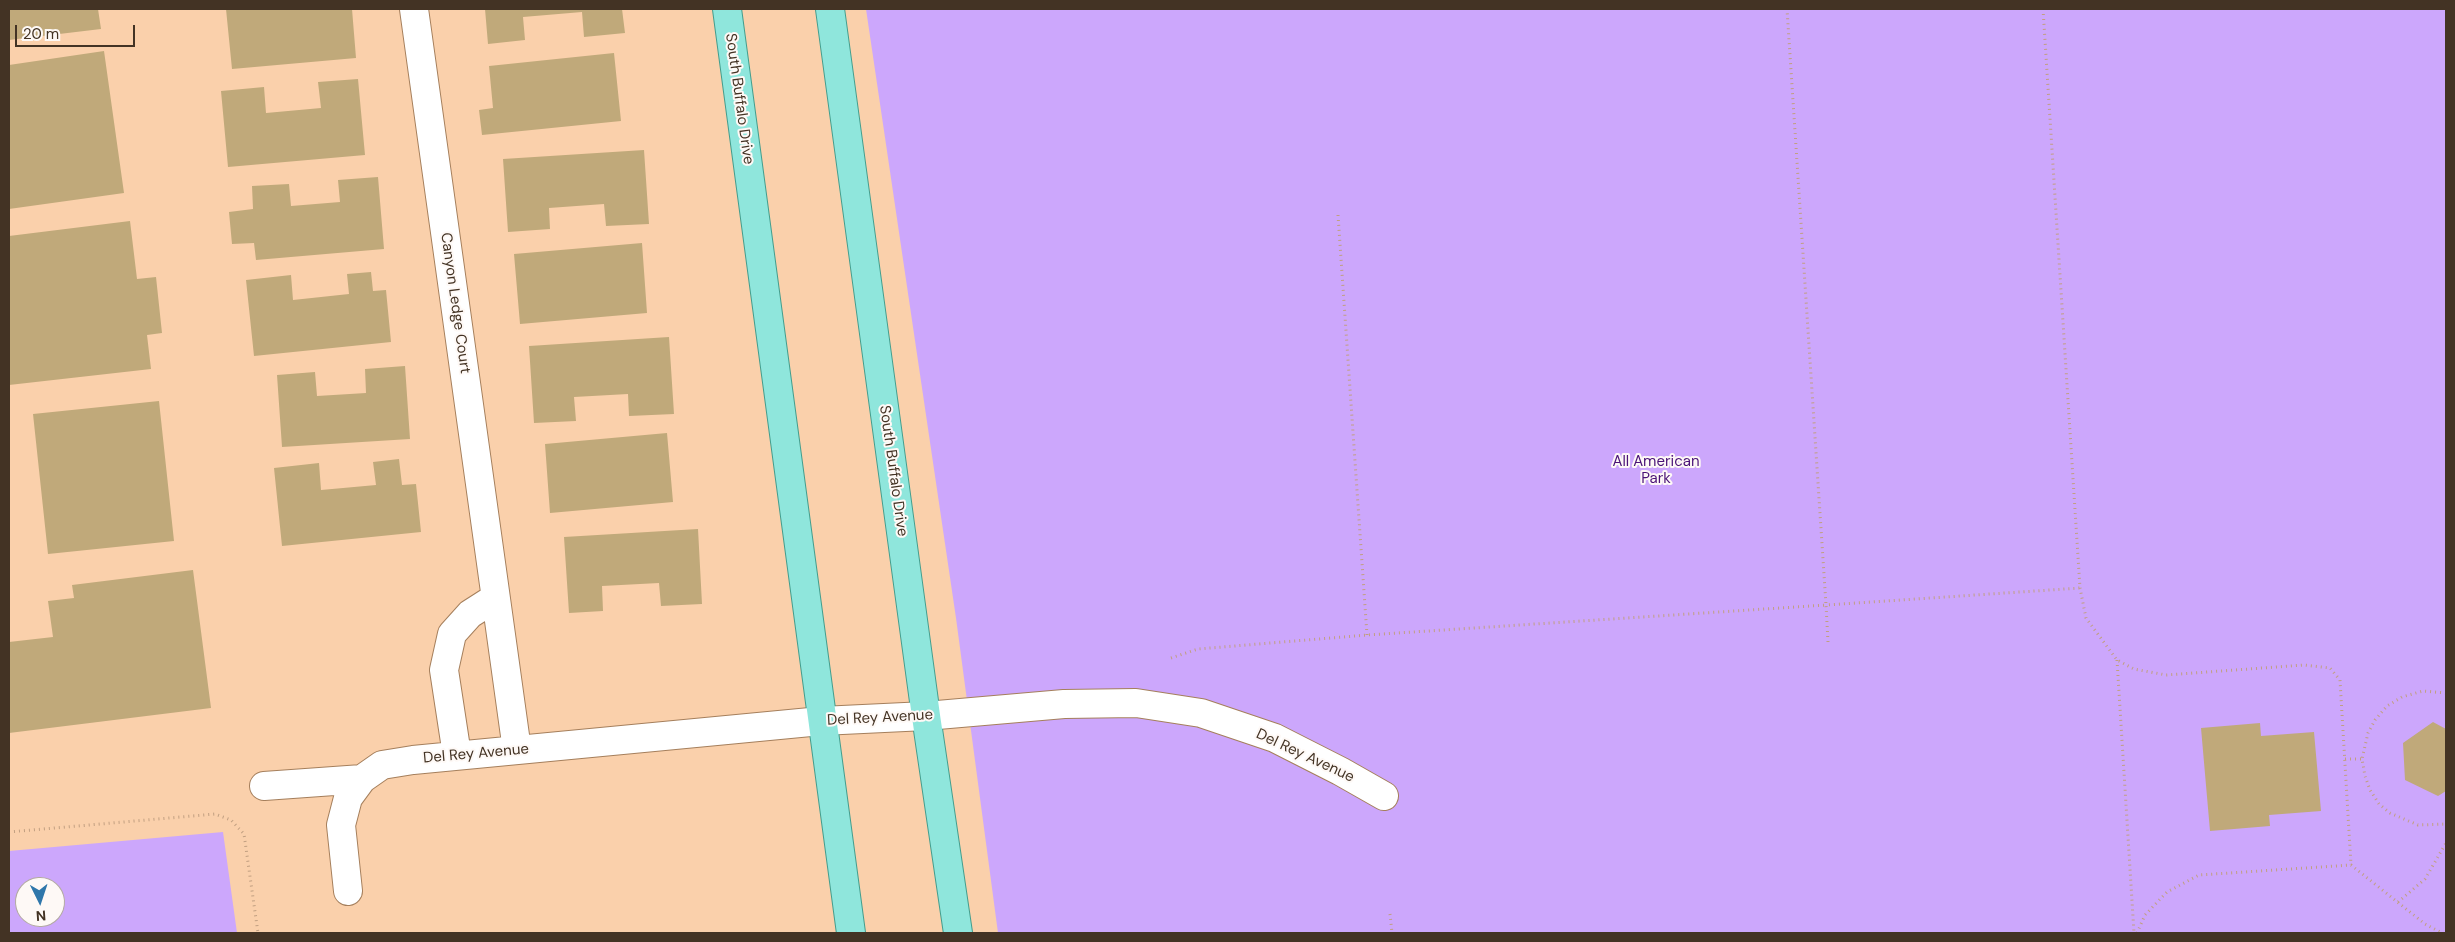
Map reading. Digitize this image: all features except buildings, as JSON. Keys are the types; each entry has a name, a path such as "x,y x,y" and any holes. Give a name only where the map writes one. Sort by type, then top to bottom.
{"main road":[{"name":"South Buffalo Drive","path":"727,9 851,933"},
{"name":"South Buffalo Drive","path":"830,9 926,716 958,933"}],"street":[{"name":"Canyon Ledge Court","path":"414,9 495,598 518,750"},
{"path":"457,755 444,670 452,634 470,614 495,598"},
{"name":"Del Rey Avenue","path":"362,778 382,765 457,755 821,720 926,716 1064,704 1136,702 1201,713 1275,738 1384,796"},
{"path":"264,786 362,778"},
{"path":"348,891 341,825 348,798 362,778"}],"path":[{"path":"1786,9 1828,642"},
{"path":"2043,9 2080,588 2086,618 2117,660 2134,669 2166,675 2304,665 2330,668 2340,680 2351,865"},
{"path":"1338,215 1367,634"},
{"path":"1171,658 1198,649 1367,634 2080,588"},
{"path":"2117,660 2136,933"},
{"path":"2446,693 2423,691 2402,697 2387,706 2375,720 2368,733 2362,759 2370,790 2380,804 2390,813 2418,826 2446,824"},
{"path":"2344,759 2362,759"},
{"path":"9,832 215,814 231,820 244,834 258,933"},
{"path":"2398,902 2425,879 2446,843"},
{"path":"2136,933 2145,915 2168,892 2199,875 2351,865 2424,924 2442,933"},
{"path":"1390,914 1392,933"}],"green space":[{"name":"All American Park","path":"866,9 2446,9 2446,933 998,933 956,618"},
{"path":"223,832 237,933 9,933 9,851"}]}
